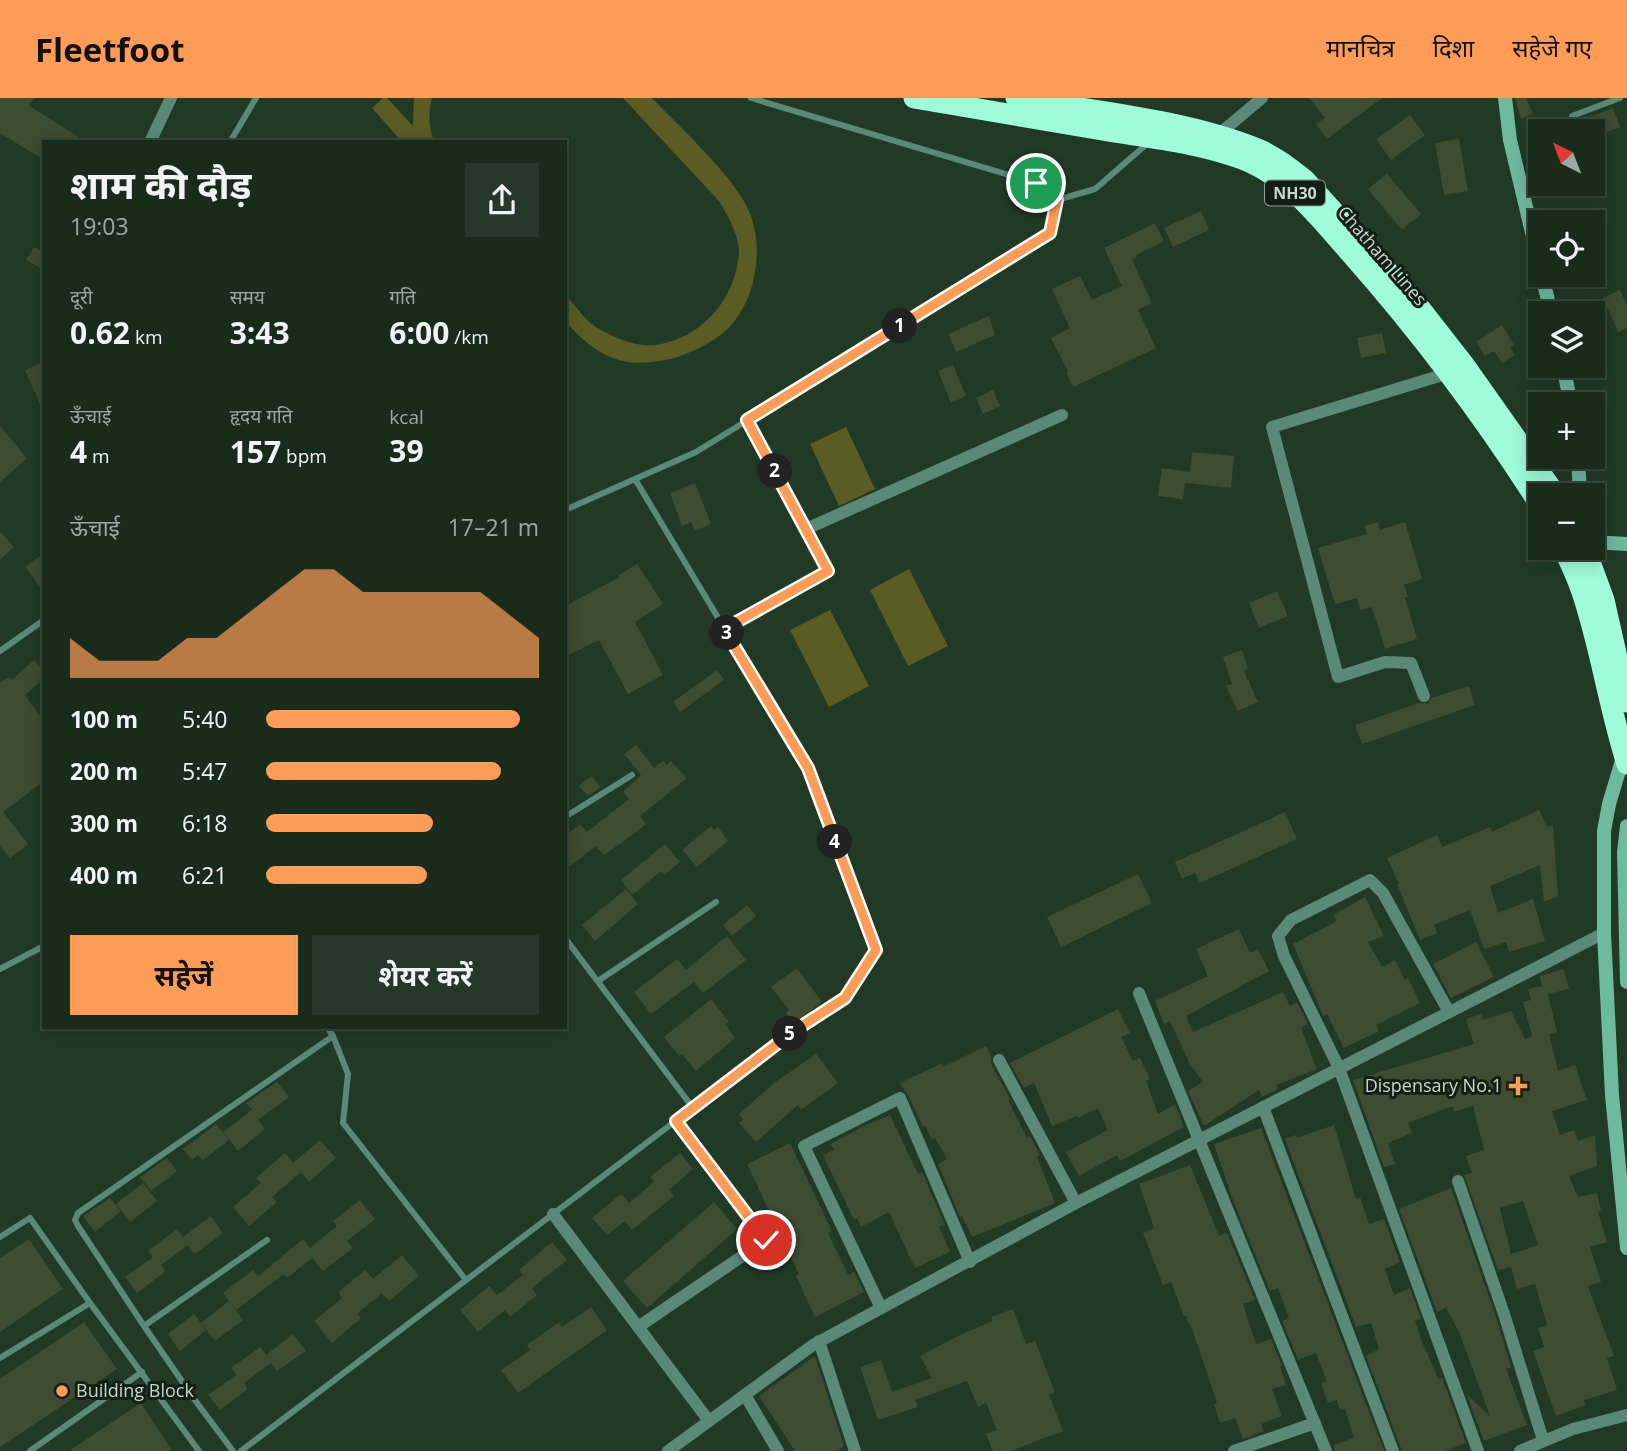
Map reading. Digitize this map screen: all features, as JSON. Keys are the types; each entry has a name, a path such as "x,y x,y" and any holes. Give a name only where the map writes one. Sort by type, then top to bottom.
{"highway":[{"name":"Chatham Lines","path":"914,98 1187,144 1243,159 1268,171 1291,189 1390,297 1449,373 1528,488"},
{"name":"Chatham Lines","path":"1016,98 1218,135 1262,150 1287,165 1305,180 1415,302 1528,444"},
{"path":"1569,560 1582,590 1598,645 1625,759"},
{"path":"1589,560 1604,600 1627,702"}],"main road":[{"path":"1505,98 1510,140 1528,216"},
{"path":"1605,543 1627,544"},
{"path":"1625,759 1609,804 1604,831 1604,933 1612,1095 1627,1248"},
{"path":"1627,826 1624,852 1627,982"}],"street":[{"path":"151,140 171,98"},
{"path":"1218,135 1262,98"},
{"path":"1424,695 1411,663 1385,662 1338,677 1272,427 1449,373"},
{"path":"806,529 1062,415"},
{"path":"724,629 828,571 747,420"},
{"path":"1449,1013 1383,893 1370,880 1291,920 1278,936 1284,956 1339,1068 1478,1451"},
{"path":"668,1451 820,1341 1076,1203 1604,933"},
{"path":"1139,993 1326,1451"},
{"path":"999,1060 1076,1203"},
{"path":"881,1308 804,1146 900,1098 970,1262"},
{"path":"1263,1107 1393,1451"},
{"path":"638,1327 766,1240 676,1121"},
{"path":"1458,1181 1504,1314 1543,1440"},
{"path":"553,1214 709,1421"},
{"path":"820,1341 852,1450"},
{"path":"745,1395 778,1451"},
{"path":"1520,1451 1573,1429 1627,1415"},
{"path":"1234,1451 1315,1423"}],"lane":[{"path":"231,140 256,98"},
{"path":"751,98 1036,183 1057,200"},
{"path":"1572,116 1619,98"},
{"path":"1057,200 1095,189 1154,138"},
{"path":"567,509 696,452 1050,233 1057,200"},
{"path":"241,1451 794,1031 845,998 876,950 808,768 635,479"},
{"path":"0,651 42,623"},
{"path":"567,816 632,775"},
{"path":"598,981 716,902"},
{"path":"567,941 693,1108"},
{"path":"0,969 42,947"},
{"path":"328,1029 348,1073 343,1123 466,1280"},
{"path":"233,1451 197,1404 75,1220 78,1213 333,1036"},
{"path":"0,1237 30,1217 200,1451"},
{"path":"144,1326 267,1240"},
{"path":"0,1358 90,1303"},
{"path":"30,1451 142,1372"}],"shaded area":[{"path":"383,98 387,98 413,126 414,98 432,98 430,120 433,140 400,140 372,108"},
{"path":"623,98 652,98 722,170 734,186 751,216 755,229 757,257 752,286 741,312 718,337 667,360 637,363 621,361 588,343 567,323 567,296 599,329 641,345 673,341 702,324 724,299 737,268 737,238 719,201"},
{"path":"846,427 875,489 839,506 810,444"},
{"path":"909,569 948,646 908,666 870,590"},
{"path":"830,610 869,686 829,707 790,630"}],"building":[{"path":"0,98 34,98 29,106 84,140 42,140 42,159 0,133"},
{"path":"1309,98 1382,98 1327,139 1316,124 1325,118"},
{"path":"1515,98 1526,98 1533,114 1521,119"},
{"path":"1613,108 1620,127 1605,132 1605,119 1585,119"},
{"path":"1410,115 1425,135 1391,160 1376,139"},
{"path":"1459,139 1468,191 1444,195 1435,143"},
{"path":"1387,174 1421,214 1402,230 1368,189"},
{"path":"1201,211 1209,230 1173,247 1164,228"},
{"path":"1155,223 1164,241 1136,255 1132,260 1152,303 1138,310 1156,348 1073,387 1051,338 1070,328 1052,289 1080,276 1092,300 1122,286 1104,248"},
{"path":"34,247 42,251 42,269 26,260"},
{"path":"1620,290 1627,306 1627,328 1618,332 1603,298"},
{"path":"989,316 995,335 956,352 948,334"},
{"path":"1502,325 1514,345 1510,347 1515,355 1502,363 1494,351 1485,356 1476,342"},
{"path":"1382,333 1386,353 1361,358 1357,338"},
{"path":"42,363 42,408 25,370"},
{"path":"953,365 966,396 951,403 938,371"},
{"path":"993,390 1000,406 983,414 976,398"},
{"path":"0,426 27,458 0,482"},
{"path":"1192,452 1234,456 1231,488 1185,483 1183,499 1158,496 1162,468 1190,472"},
{"path":"695,483 711,524 695,531 691,522 682,526 670,493"},
{"path":"1378,522 1380,530 1405,522 1422,579 1404,585 1417,639 1385,649 1372,607 1360,610 1357,598 1335,604 1318,548 1367,534 1364,526"},
{"path":"0,531 14,547 0,560"},
{"path":"42,554 42,589 25,567"},
{"path":"637,564 663,604 635,622 663,675 628,694 599,640 567,656 567,605 620,577 619,575"},
{"path":"1277,591 1288,616 1259,628 1249,603"},
{"path":"1242,650 1248,669 1244,671 1258,702 1238,711 1226,686 1232,684 1223,657"},
{"path":"34,660 42,669 42,681 25,695 42,719 42,783 3,812 28,844 10,858 0,846 0,683 9,677 12,680"},
{"path":"717,670 724,680 680,712 673,702"},
{"path":"1469,686 1475,705 1362,744 1355,725 1419,703 1427,704 1432,698"},
{"path":"636,745 654,768 663,761 667,765 671,761 687,778 640,816 646,824 632,835 604,855 596,846 567,868 567,834 580,824 587,832 629,799 623,792 641,775 624,754"},
{"path":"591,776 601,787 588,796 579,786"},
{"path":"1539,810 1547,827 1553,825 1558,896 1544,902 1540,865 1490,886 1498,913 1533,899 1545,941 1509,952 1506,942 1484,949 1470,910 1434,925 1437,933 1420,940 1387,858 1437,835 1442,847 1490,827 1492,832"},
{"path":"1285,812 1297,839 1200,883 1195,873 1182,879 1175,862"},
{"path":"711,826 714,830 718,827 728,841 697,867 682,850"},
{"path":"665,844 680,862 664,875 661,871 632,895 621,880"},
{"path":"1138,874 1152,903 1061,947 1047,917"},
{"path":"626,889 638,904 595,941 582,925"},
{"path":"1365,897 1384,936 1368,942 1382,967 1395,960 1405,980 1408,978 1420,1003 1376,1025 1379,1031 1344,1048 1327,1014 1323,1016 1293,944 1337,921 1333,915"},
{"path":"747,905 756,916 732,936 723,925"},
{"path":"1239,929 1250,953 1258,949 1269,971 1186,1016 1193,1032 1283,992 1290,1006 1297,1002 1308,1024 1301,1028 1317,1069 1276,1085 1278,1089 1262,1097 1259,1090 1204,1126 1188,1091 1203,1082 1190,1064 1170,1021 1164,1024 1155,1001 1208,976 1196,949"},
{"path":"727,936 746,960 703,993 694,982 651,1014 634,992 677,959 686,970"},
{"path":"1476,942 1494,977 1451,998 1433,964"},
{"path":"797,968 822,1002 794,1023 786,1013 789,1010 771,987"},
{"path":"1564,969 1569,989 1548,994 1557,1032 1549,1034 1558,1071 1575,1065 1587,1100 1552,1111 1560,1135 1574,1130 1578,1141 1595,1135 1597,1166 1569,1176 1578,1197 1597,1193 1601,1211 1598,1212 1607,1242 1590,1247 1601,1282 1588,1286 1614,1356 1607,1358 1617,1390 1584,1400 1586,1405 1556,1416 1533,1351 1544,1347 1538,1328 1547,1325 1535,1284 1517,1289 1511,1267 1498,1270 1464,1175 1472,1173 1466,1156 1484,1150 1473,1106 1454,1112 1453,1106 1408,1123 1412,1133 1388,1143 1395,1164 1384,1167 1353,1080 1474,1044 1466,1019 1481,1014 1483,1020 1511,1011 1525,1039 1532,1036 1523,1002 1531,1000 1528,989 1542,986 1540,976","holes":["1523,1201 1538,1245 1511,1254 1500,1208"]},
{"path":"711,999 729,1022 725,1024 735,1038 696,1071 664,1037"},
{"path":"1118,1009 1130,1033 1121,1037 1133,1061 1140,1058 1150,1079 1146,1081 1158,1114 1175,1104 1184,1127 1120,1161 1117,1155 1079,1176 1066,1152 1108,1130 1098,1108 1052,1126 1034,1083 1024,1088 1010,1063"},
{"path":"986,1046 991,1064 1010,1099 1008,1100 1027,1138 1030,1136 1040,1155 1037,1157 1055,1203 972,1237 962,1216 960,1217 938,1164 947,1159 935,1138 932,1139 925,1126 923,1127 900,1083 942,1063 943,1067"},
{"path":"816,1054 838,1083 801,1110 798,1105 756,1142 739,1123 743,1120 739,1114 774,1083"},
{"path":"277,1082 289,1097 258,1120 265,1129 238,1151 223,1132 252,1110 246,1103"},
{"path":"890,1115 918,1174 922,1172 945,1225 939,1227 950,1252 915,1268 889,1212 861,1227 857,1218 854,1220 823,1155 834,1150 831,1144"},
{"path":"216,1124 229,1140 203,1160 198,1155 192,1160 183,1149"},
{"path":"1334,1125 1356,1199 1360,1197 1369,1224 1384,1219 1400,1262 1385,1269 1394,1295 1410,1288 1421,1319 1415,1321 1422,1342 1439,1380 1442,1377 1466,1443 1445,1451 1402,1451 1366,1356 1379,1349 1371,1323 1356,1327 1285,1139 1296,1135 1297,1138"},
{"path":"1261,1128 1384,1451 1335,1451 1333,1445 1354,1438 1345,1409 1340,1410 1337,1400 1328,1403 1321,1383 1327,1381 1316,1353 1298,1360 1282,1321 1289,1318 1278,1288 1270,1291 1234,1203 1214,1144"},
{"path":"320,1140 336,1158 309,1182 293,1163"},
{"path":"790,1143 832,1231 828,1233 848,1275 854,1272 864,1292 815,1317 796,1276 799,1274 747,1164"},
{"path":"285,1153 301,1172 272,1197 277,1202 249,1226 233,1207 261,1183 256,1178"},
{"path":"680,1153 693,1169 669,1190 674,1196 632,1230 625,1221 607,1235 592,1218 621,1194 629,1203 654,1182 650,1177"},
{"path":"167,1158 177,1171 151,1191 140,1177"},
{"path":"1190,1165 1219,1236 1227,1233 1254,1297 1255,1300 1243,1304 1256,1344 1271,1339 1286,1385 1272,1389 1282,1416 1261,1424 1264,1431 1243,1439 1235,1418 1220,1423 1214,1404 1217,1403 1190,1323 1184,1316 1171,1282 1163,1285 1143,1233 1154,1228 1139,1184"},
{"path":"143,1183 157,1201 130,1222 116,1204"},
{"path":"1451,1188 1496,1317 1511,1367 1506,1369 1527,1425 1484,1441 1467,1395 1490,1416 1459,1332 1446,1308 1437,1312 1399,1209"},
{"path":"110,1198 121,1211 95,1232 83,1216"},
{"path":"360,1200 375,1219 347,1241 353,1248 323,1271 312,1258 287,1278 284,1274 236,1310 223,1293 253,1270 258,1276 303,1239 310,1248 337,1226 333,1221"},
{"path":"714,1202 737,1229 647,1308 623,1281"},
{"path":"211,1216 223,1233 195,1254 188,1245 161,1265 166,1271 137,1293 125,1277 153,1257 148,1251 177,1229 183,1237"},
{"path":"29,1239 63,1289 0,1332 0,1258"},
{"path":"552,1242 567,1260 532,1288 537,1295 510,1317 505,1310 478,1332 460,1310 489,1286 497,1295 523,1275 519,1270"},
{"path":"402,1255 419,1276 389,1301 382,1293 357,1314 361,1318 332,1343 314,1321 342,1298 338,1292 365,1270 373,1279"},
{"path":"229,1301 243,1320 215,1341 201,1323"},
{"path":"591,1307 607,1330 518,1393 501,1370 530,1350 527,1345 559,1322 562,1327"},
{"path":"1013,1309 1026,1344 1035,1341 1055,1392 1049,1395 1063,1431 1011,1451 993,1451 986,1434 997,1430 986,1403 978,1407 967,1381 915,1400 918,1407 878,1420 860,1367 881,1360 892,1392 932,1378 920,1356 993,1321 991,1317"},
{"path":"194,1314 206,1330 180,1351 168,1334"},
{"path":"84,1322 117,1369 0,1447 0,1379"},
{"path":"293,1334 306,1351 277,1371 271,1363 244,1383 248,1389 220,1410 208,1395 236,1375 231,1368 260,1347 266,1355"},
{"path":"815,1356 844,1446 837,1451 795,1451 759,1396"},
{"name":"Building Block","path":"141,1403 172,1451 69,1451"}],"place":[{"name":"Dispensary No.1","path":"1518,1086"},
{"name":"Building Block","path":"62,1391"}],"route":[{"path":"766,1240 676,1121 794,1031 845,998 876,950 808,768 724,629 828,571 747,420 1050,233 1057,200 1036,183"}]}
